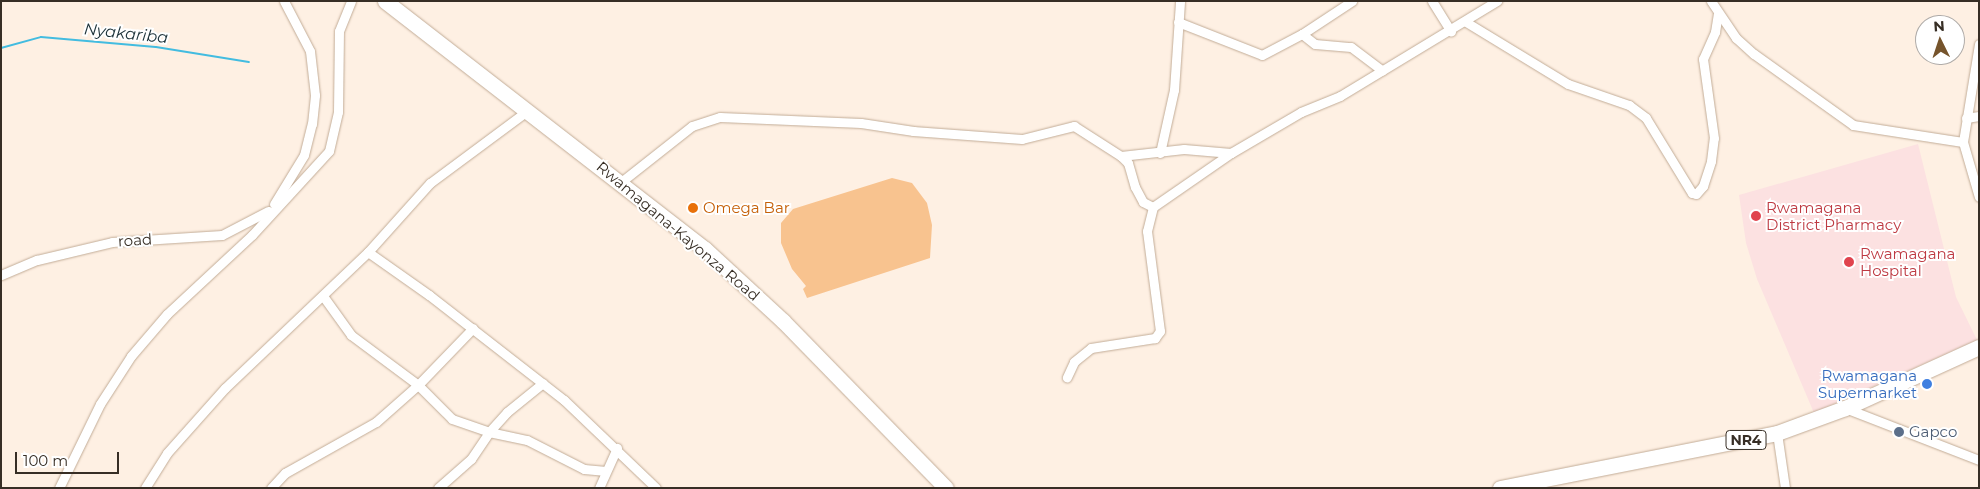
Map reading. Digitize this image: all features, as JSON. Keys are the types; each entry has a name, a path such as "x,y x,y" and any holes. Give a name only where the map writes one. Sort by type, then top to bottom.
{"highway":[{"name":"Rwamagana-Kayonza Road","path":"385,1 621,182 757,295 946,488"},
{"name":"NR4","path":"1500,488 1777,433 1845,408 1979,347"}],"street":[{"path":"265,220 268,211 288,185 304,155 314,111 310,51 284,1"},
{"path":"60,488 100,404 126,363 167,314 316,169 332,146 340,93 339,31 351,1"},
{"path":"1160,153 1174,90 1180,1"},
{"path":"1178,22 1258,55 1302,34 1352,1"},
{"path":"1432,1 1451,31"},
{"path":"1067,377 1074,362 1091,348 1160,335 1147,231 1153,207 1231,153 1451,31 1497,1"},
{"path":"1711,1 1718,14 1754,54 1853,125 1963,142"},
{"path":"1466,22 1568,84 1629,105 1646,118 1692,193 1696,194 1703,186 1711,161 1714,138 1703,59 1715,32 1718,14"},
{"path":"1302,34 1315,44 1351,47 1382,70"},
{"path":"1979,44 1963,142 1979,197"},
{"path":"144,488 167,452 224,388 368,252 444,170 527,111"},
{"path":"1966,118 1979,116"},
{"path":"621,182 692,126 720,117 861,123 913,131 1022,139 1074,126 1121,156 1128,163 1135,187 1144,202 1153,207"},
{"path":"1121,156 1160,153 1184,148 1231,153"},
{"name":"road","path":"1,275 37,260 112,242 222,235 268,211"},
{"path":"368,252 473,328 543,384 617,448 656,488"},
{"path":"322,296 351,335 418,385 452,419 488,432 528,440 584,469 606,471"},
{"path":"272,488 285,473 376,422 418,385 473,328"},
{"path":"438,488 471,459 488,432 543,384"},
{"path":"1845,408 1884,420 1979,460"},
{"path":"1777,433 1785,488"},
{"path":"599,488 617,448"}],"shaded area":[{"name":"Rwamagana Hospital","path":"1918,144 1956,297 1977,340 1814,413 1757,279 1746,243 1739,195"},
{"path":"892,178 912,183 927,203 932,225 930,258 807,298 803,289 806,286 792,269 781,243 781,223 793,209"}],"waterway":[{"name":"Nyakariba","path":"1,48 41,37 156,47 249,62"}],"place":[{"name":"Omega Bar","path":"693,208"},
{"name":"Rwamagana District Pharmacy","path":"1756,216"},
{"name":"Rwamagana Hospital","path":"1849,262"},
{"name":"Rwamagana Supermarket","path":"1927,384"},
{"name":"Gapco","path":"1899,432"}]}
